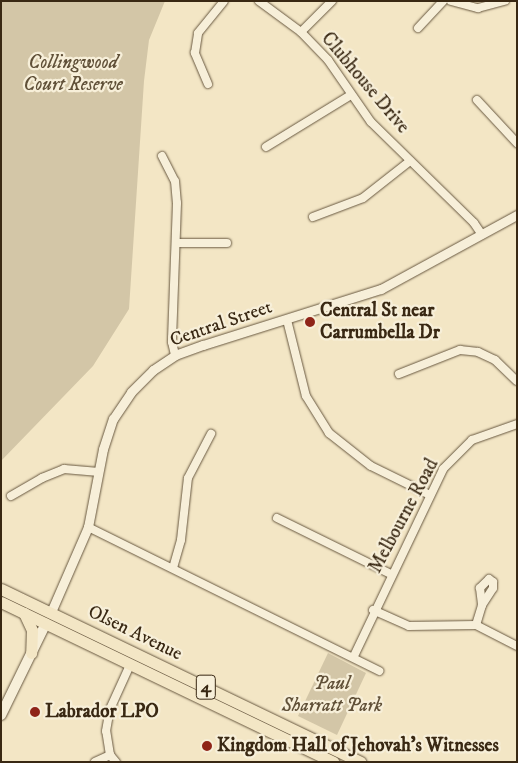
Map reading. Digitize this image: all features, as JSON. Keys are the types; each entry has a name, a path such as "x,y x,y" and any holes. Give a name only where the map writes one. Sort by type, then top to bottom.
{"main road":[{"name":"Olsen Avenue","path":"1,589 130,665 333,762"},
{"name":"Olsen Avenue","path":"1,602 24,613 48,618 361,762"},
{"path":"24,613 32,630 31,652"},
{"name":"Central Street","path":"1,714 48,618"}],"street":[{"path":"208,84 195,53 198,33 224,1"},
{"name":"Clubhouse Drive","path":"259,1 301,32 328,60 371,122 474,222 482,235"},
{"path":"301,32 332,1"},
{"path":"418,28 443,1"},
{"path":"451,1 478,8 505,1"},
{"path":"266,147 351,95"},
{"path":"477,100 517,143"},
{"path":"162,156 175,181 176,243 172,342 175,355"},
{"path":"313,217 363,198 410,161"},
{"name":"Central Street","path":"48,618 88,527 108,433 120,406 142,380 175,355 287,320 400,280 517,215"},
{"path":"176,243 227,243"},
{"path":"287,320 306,396 329,433 371,466 430,496"},
{"path":"399,374 460,350 478,352 495,360 517,381"},
{"name":"Melbourne Road","path":"354,656 373,610 444,469 472,440 517,424"},
{"path":"173,568 181,540 188,478 211,434"},
{"path":"11,496 42,478 64,470 99,472"},
{"path":"277,518 391,574"},
{"path":"88,527 354,656 379,670"},
{"path":"476,625 482,605"},
{"path":"373,610 409,626 476,625 517,646"},
{"path":"116,762 110,755 106,731 110,709 130,665"},
{"path":"96,762 110,755"}],"green space":[{"name":"Collingwood Court Reserve","path":"1,1 165,1 149,40 144,81 129,309 93,366 1,461"},
{"name":"Paul Sharratt Park","path":"328,653 366,673 337,735 298,716"}],"place":[{"name":"Central St near Carrumbella Dr","path":"310,322"},
{"name":"Labrador LPO","path":"35,712"},
{"name":"Kingdom Hall of Jehovah's Witnesses","path":"207,746"}]}
